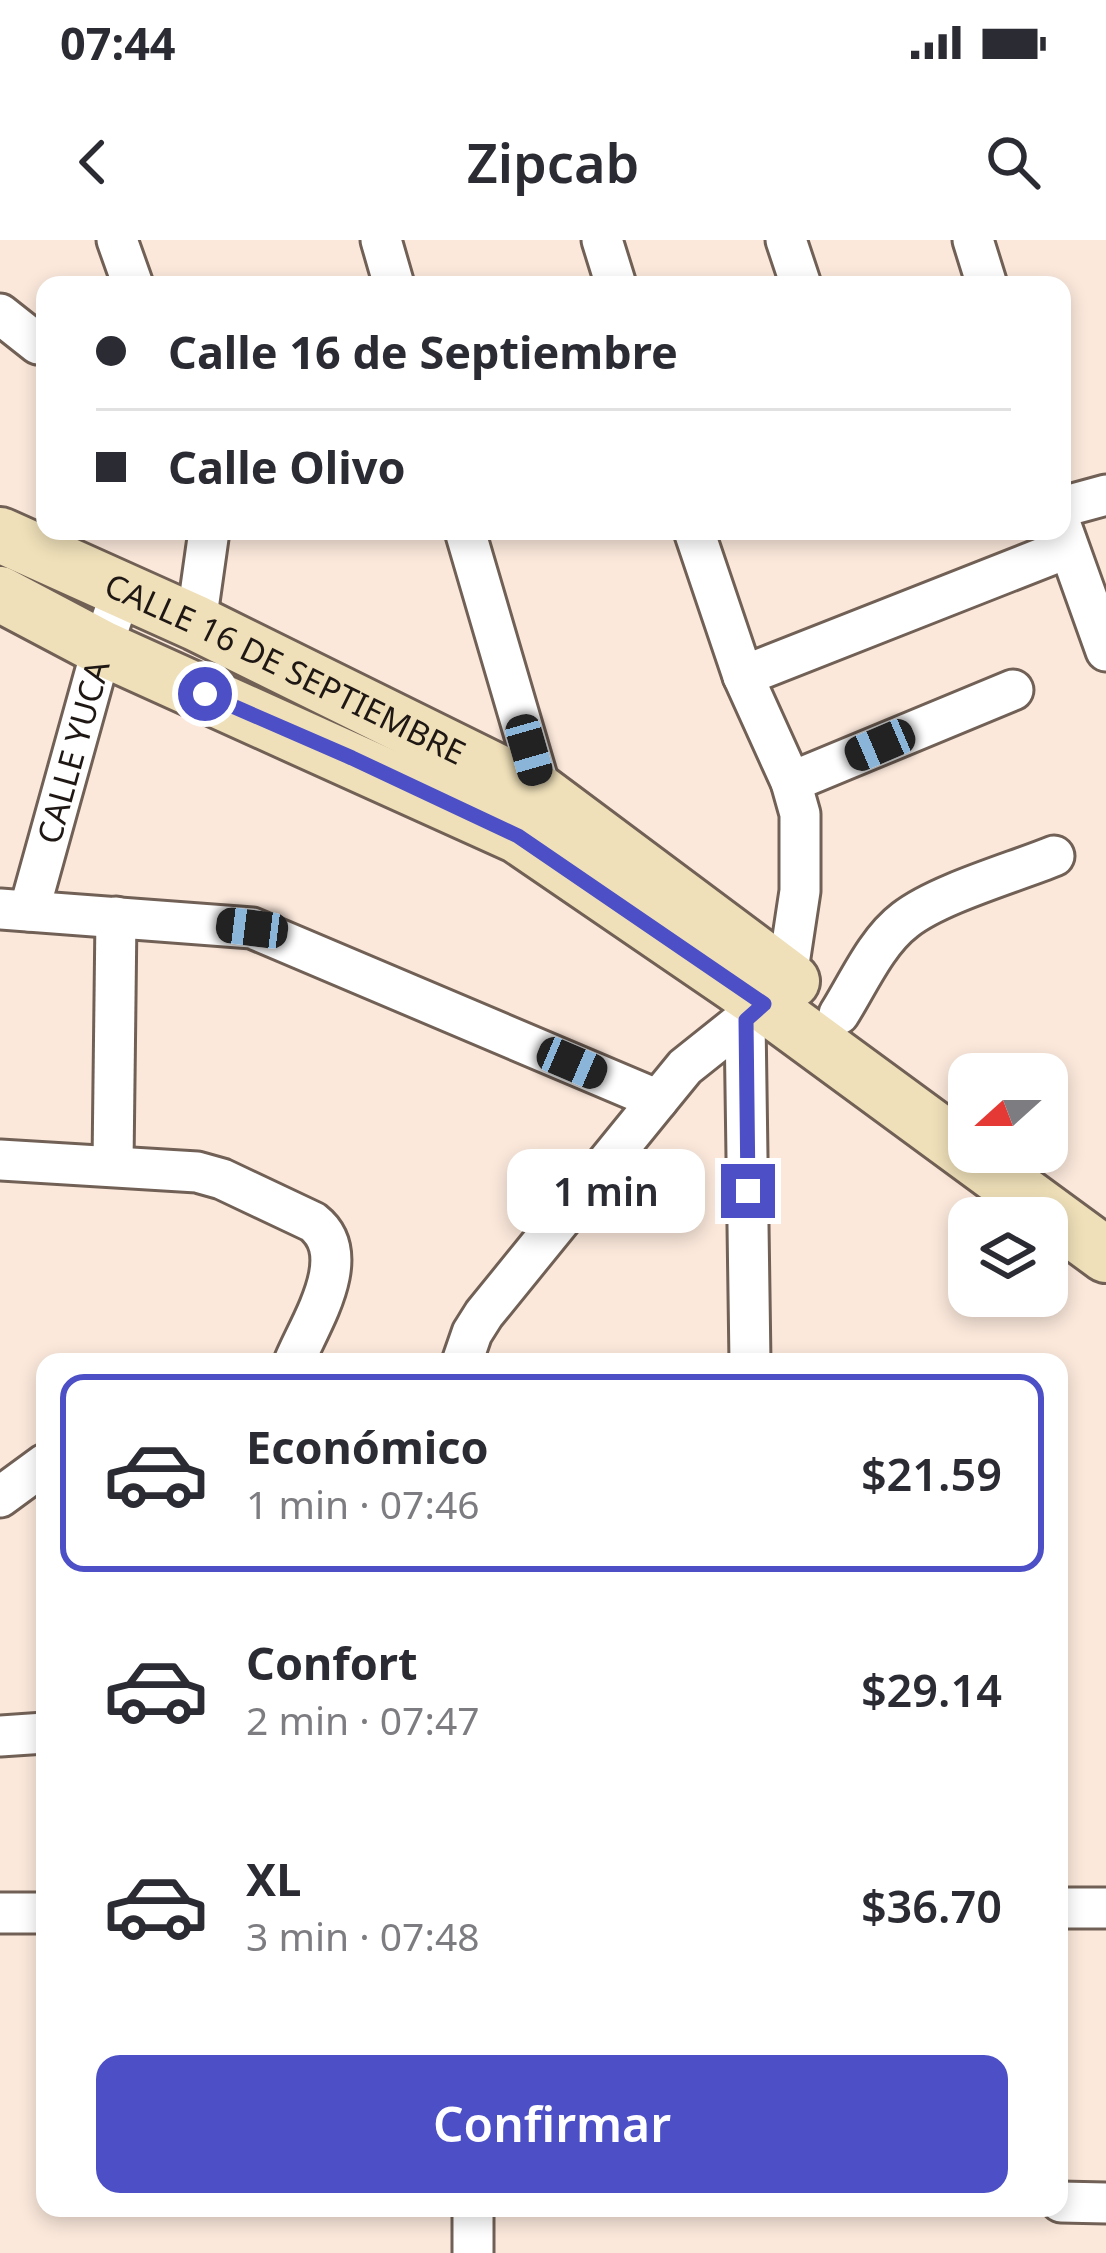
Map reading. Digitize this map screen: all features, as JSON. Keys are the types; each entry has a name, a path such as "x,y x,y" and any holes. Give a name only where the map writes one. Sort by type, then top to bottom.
{"main road":[{"name":"CALLE 16 DE SEPTIEMBRE","path":"0,535 196,623 542,794 766,1000 839,1014 948,1094"},
{"name":"CALLE 16 DE SEPTIEMBRE","path":"0,594 102,648 518,836 766,1000 1106,1255"},
{"path":"1056,1173 1106,1210"}],"street":[{"path":"117,240 131,276"},
{"path":"381,240 391,276"},
{"path":"602,240 613,276"},
{"path":"786,240 798,276"},
{"path":"973,240 984,276"},
{"path":"0,314 36,342"},
{"path":"1071,505 1106,495"},
{"path":"196,623 208,540"},
{"path":"468,540 542,794"},
{"path":"697,540 743,676 791,782 802,847 766,1000 750,1353"},
{"path":"743,676 1060,540"},
{"path":"1066,540 1104,638"},
{"name":"CALLE YUCA","path":"15,910 121,592"},
{"path":"791,782 1012,690"},
{"path":"839,1014 887,938 904,920 1054,856"},
{"path":"15,910 252,928 658,1100"},
{"path":"113,1164 116,917"},
{"path":"465,1353 484,1314 658,1100 709,1045 766,1000"},
{"path":"0,1160 197,1172 222,1178 322,1230 331,1248 331,1264 297,1353"},
{"path":"0,1497 36,1471"},
{"path":"0,1736 36,1734"},
{"path":"1068,1908 1106,1908"},
{"path":"0,1913 36,1913"},
{"path":"1068,2203 1106,2203"},
{"path":"472,2253 473,2217"}],"route":[{"path":"205,694 518,836 764,1004 746,1020 748,1191"}]}
